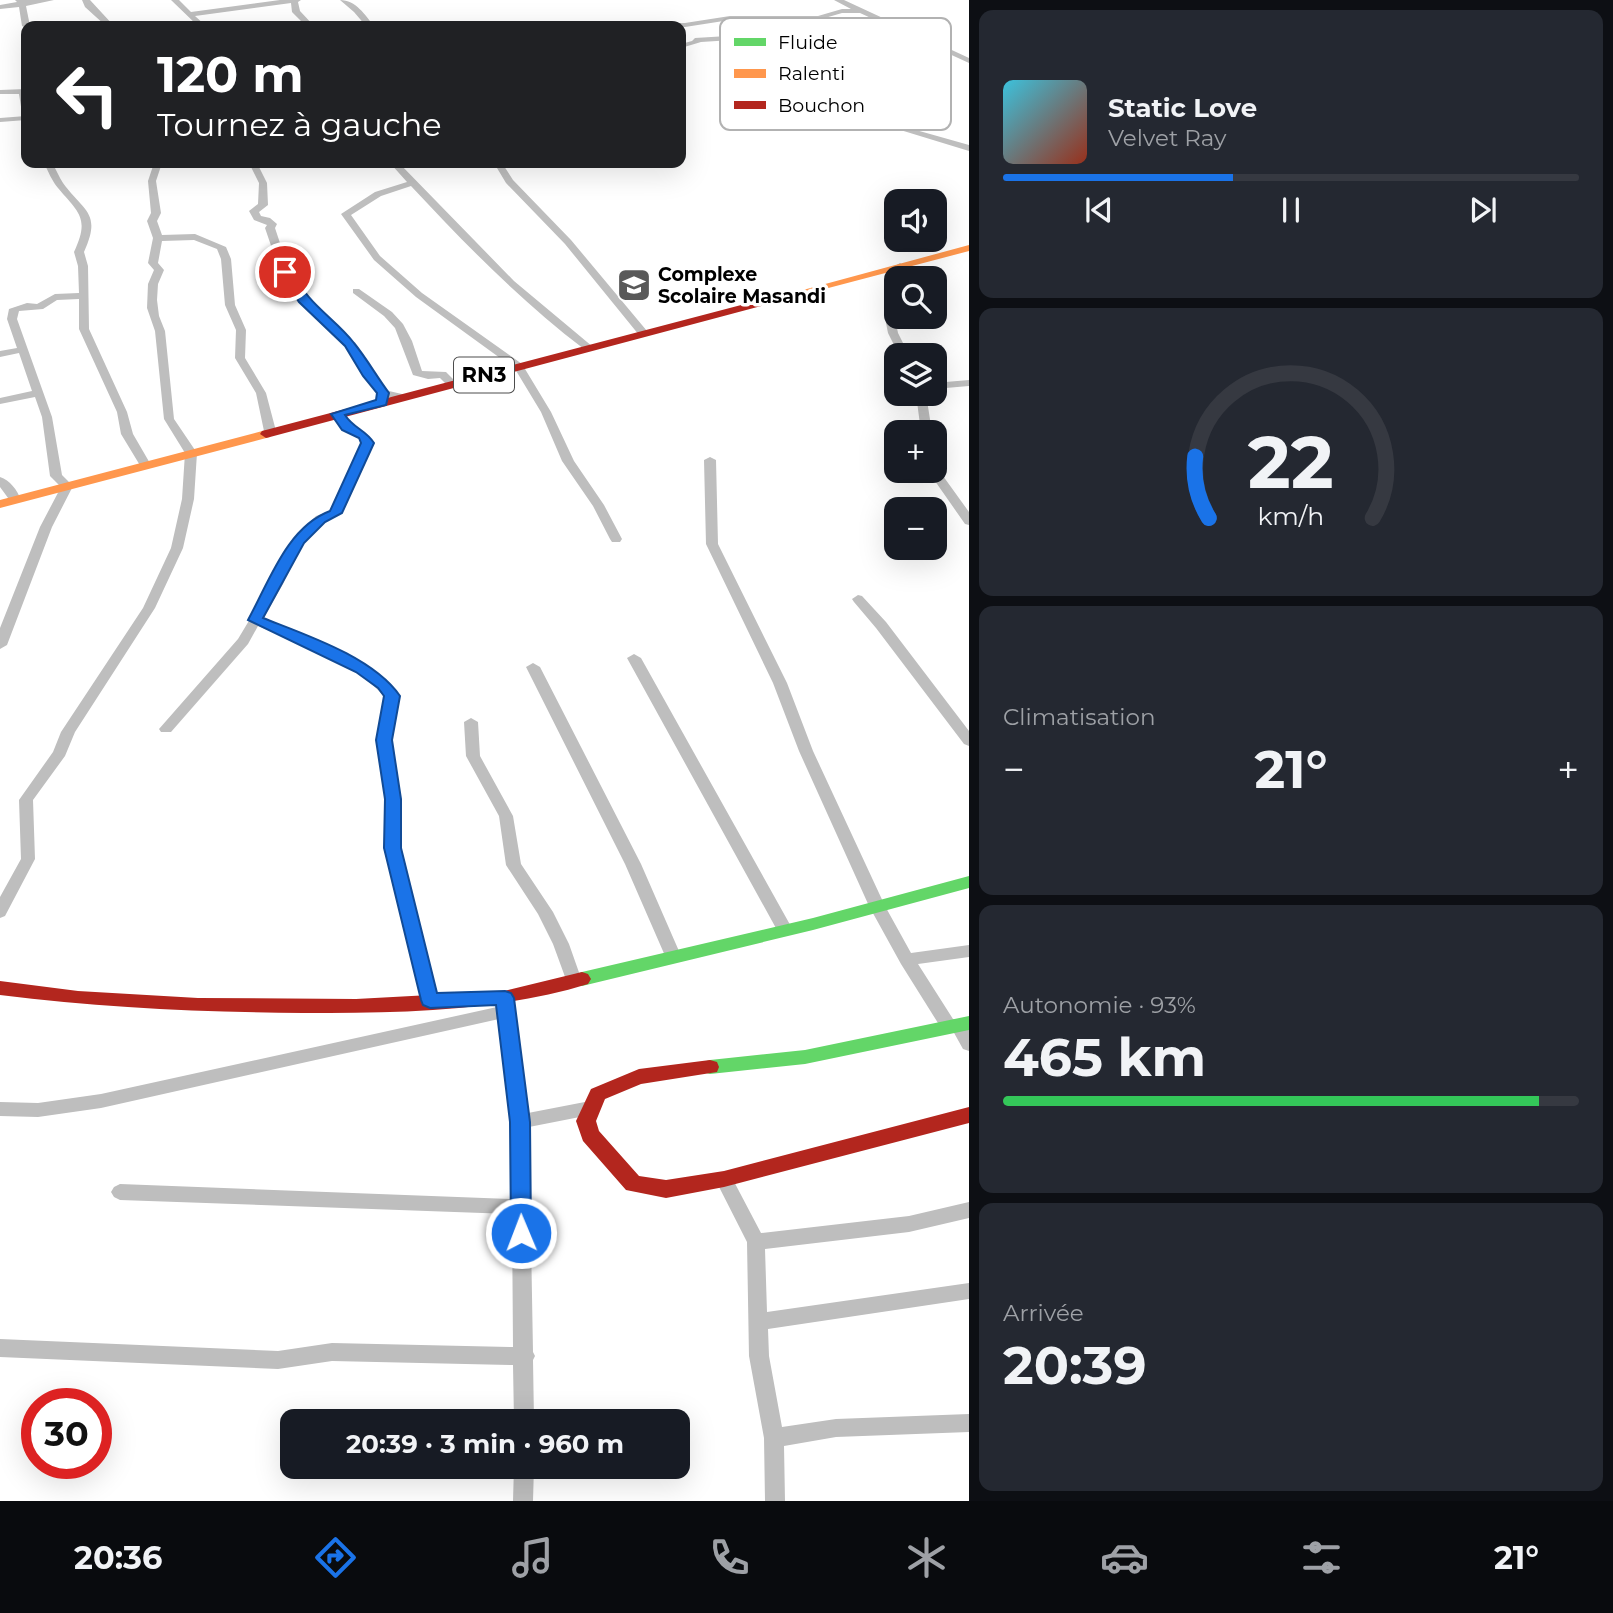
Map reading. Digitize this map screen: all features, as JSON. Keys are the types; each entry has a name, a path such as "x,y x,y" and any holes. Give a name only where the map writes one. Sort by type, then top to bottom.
{"main road":[{"name":"RN3","path":"916,266 969,248"},
{"name":"RN3","path":"7,502 59,491 145,465 338,414 382,398 402,397 643,333 884,276"},
{"path":"0,988 78,998 198,1005 356,1006 430,1000 506,1005 573,981 674,958 969,882"},
{"path":"958,1024 783,1061 634,1079 598,1094 586,1121 590,1135 633,1184 666,1189 724,1179 969,1115"}],"street":[{"path":"0,6 50,0"},
{"path":"86,0 105,21"},
{"path":"174,0 197,21"},
{"path":"227,0 233,8"},
{"path":"190,14 296,0 296,12 305,21"},
{"path":"344,0 366,21"},
{"path":"838,0 878,18"},
{"path":"850,5 862,0"},
{"path":"20,2 25,21"},
{"path":"730,18 818,18 842,11 863,11"},
{"path":"686,24 720,19"},
{"path":"686,45 696,43 695,40 720,37"},
{"path":"951,53 969,61"},
{"path":"0,92 21,89"},
{"path":"0,120 21,118"},
{"path":"910,130 969,148"},
{"path":"51,168 59,184 81,207 87,220 86,237 79,252 83,266 84,329 122,412 127,435 145,465"},
{"path":"0,912 28,859 26,800 60,753 68,732 149,608 177,548 188,499 191,453 169,419 160,331 155,321 152,295 153,280 159,270 153,263 158,238 152,221 156,214 152,181 156,168"},
{"path":"256,168 263,183 263,205 254,211 257,218 272,224 270,228 285,272 290,275 290,280 303,299 349,344 382,398"},
{"path":"399,168 470,246 559,326 589,347"},
{"path":"501,168 509,181 568,242 643,333"},
{"path":"413,183 378,194 346,214 377,258 518,367 546,411 568,461 598,505 616,539"},
{"path":"158,238 195,237 221,247 226,259 230,305 241,330 240,358 261,393 270,431"},
{"path":"356,291 397,323 409,343 416,373 428,376 442,374 452,384"},
{"path":"0,645 59,491 47,417 21,350 12,319 14,309 39,307 55,297 82,296"},
{"path":"0,354 21,350"},
{"path":"947,386 968,385"},
{"path":"0,401 39,393"},
{"path":"166,729 243,641 298,541 320,519 335,513 368,443 363,436 346,428 338,414"},
{"path":"710,460 712,544 780,683 806,751 877,906 907,960 958,1024 969,1044"},
{"path":"0,480 12,492 7,502"},
{"path":"942,483 969,521"},
{"path":"858,599 881,625 969,741"},
{"path":"255,620 299,637 361,669 383,685 392,696 384,740 393,799 393,848 430,1000"},
{"path":"634,658 785,930"},
{"path":"533,667 633,864 674,958"},
{"path":"471,722 473,756 506,817 514,865 545,912 561,944 573,981"},
{"path":"907,960 969,951"},
{"path":"0,1109 37,1110 101,1101 506,1005 520,1122 524,1409"},
{"path":"520,1122 590,1108"},
{"path":"724,1179 756,1242 759,1356 774,1438 775,1501"},
{"path":"120,1192 521,1207"},
{"path":"756,1242 909,1224 969,1210"},
{"path":"759,1322 969,1291"},
{"path":"0,1348 278,1360 332,1352 525,1356"},
{"path":"774,1438 836,1429 969,1423"},
{"path":"523,1501 524,1479"}],"traffic: fast":[{"path":"582,979 813,924 969,882"},
{"path":"710,1067 805,1057 969,1023"}],"traffic: slow":[{"path":"798,293 969,248"},
{"path":"0,504 266,434"}],"traffic: jam":[{"path":"266,434 798,293"},
{"path":"0,988 78,998 198,1005 356,1006 504,998 582,979"},
{"path":"710,1067 639,1077 598,1094 586,1121 590,1135 633,1184 666,1189 724,1179 969,1115"}],"place":[{"name":"Complexe Scolaire Masandi","path":"634,285"}],"route":[{"path":"285,272 290,275 290,280 303,299 349,344 383,393 382,402 338,414 346,428 363,436 368,443 335,513 320,519 298,541 277,584 255,620 299,637 361,669 383,685 392,696 384,740 393,799 393,848 430,1000 505,998 520,1122 521,1233"}]}
